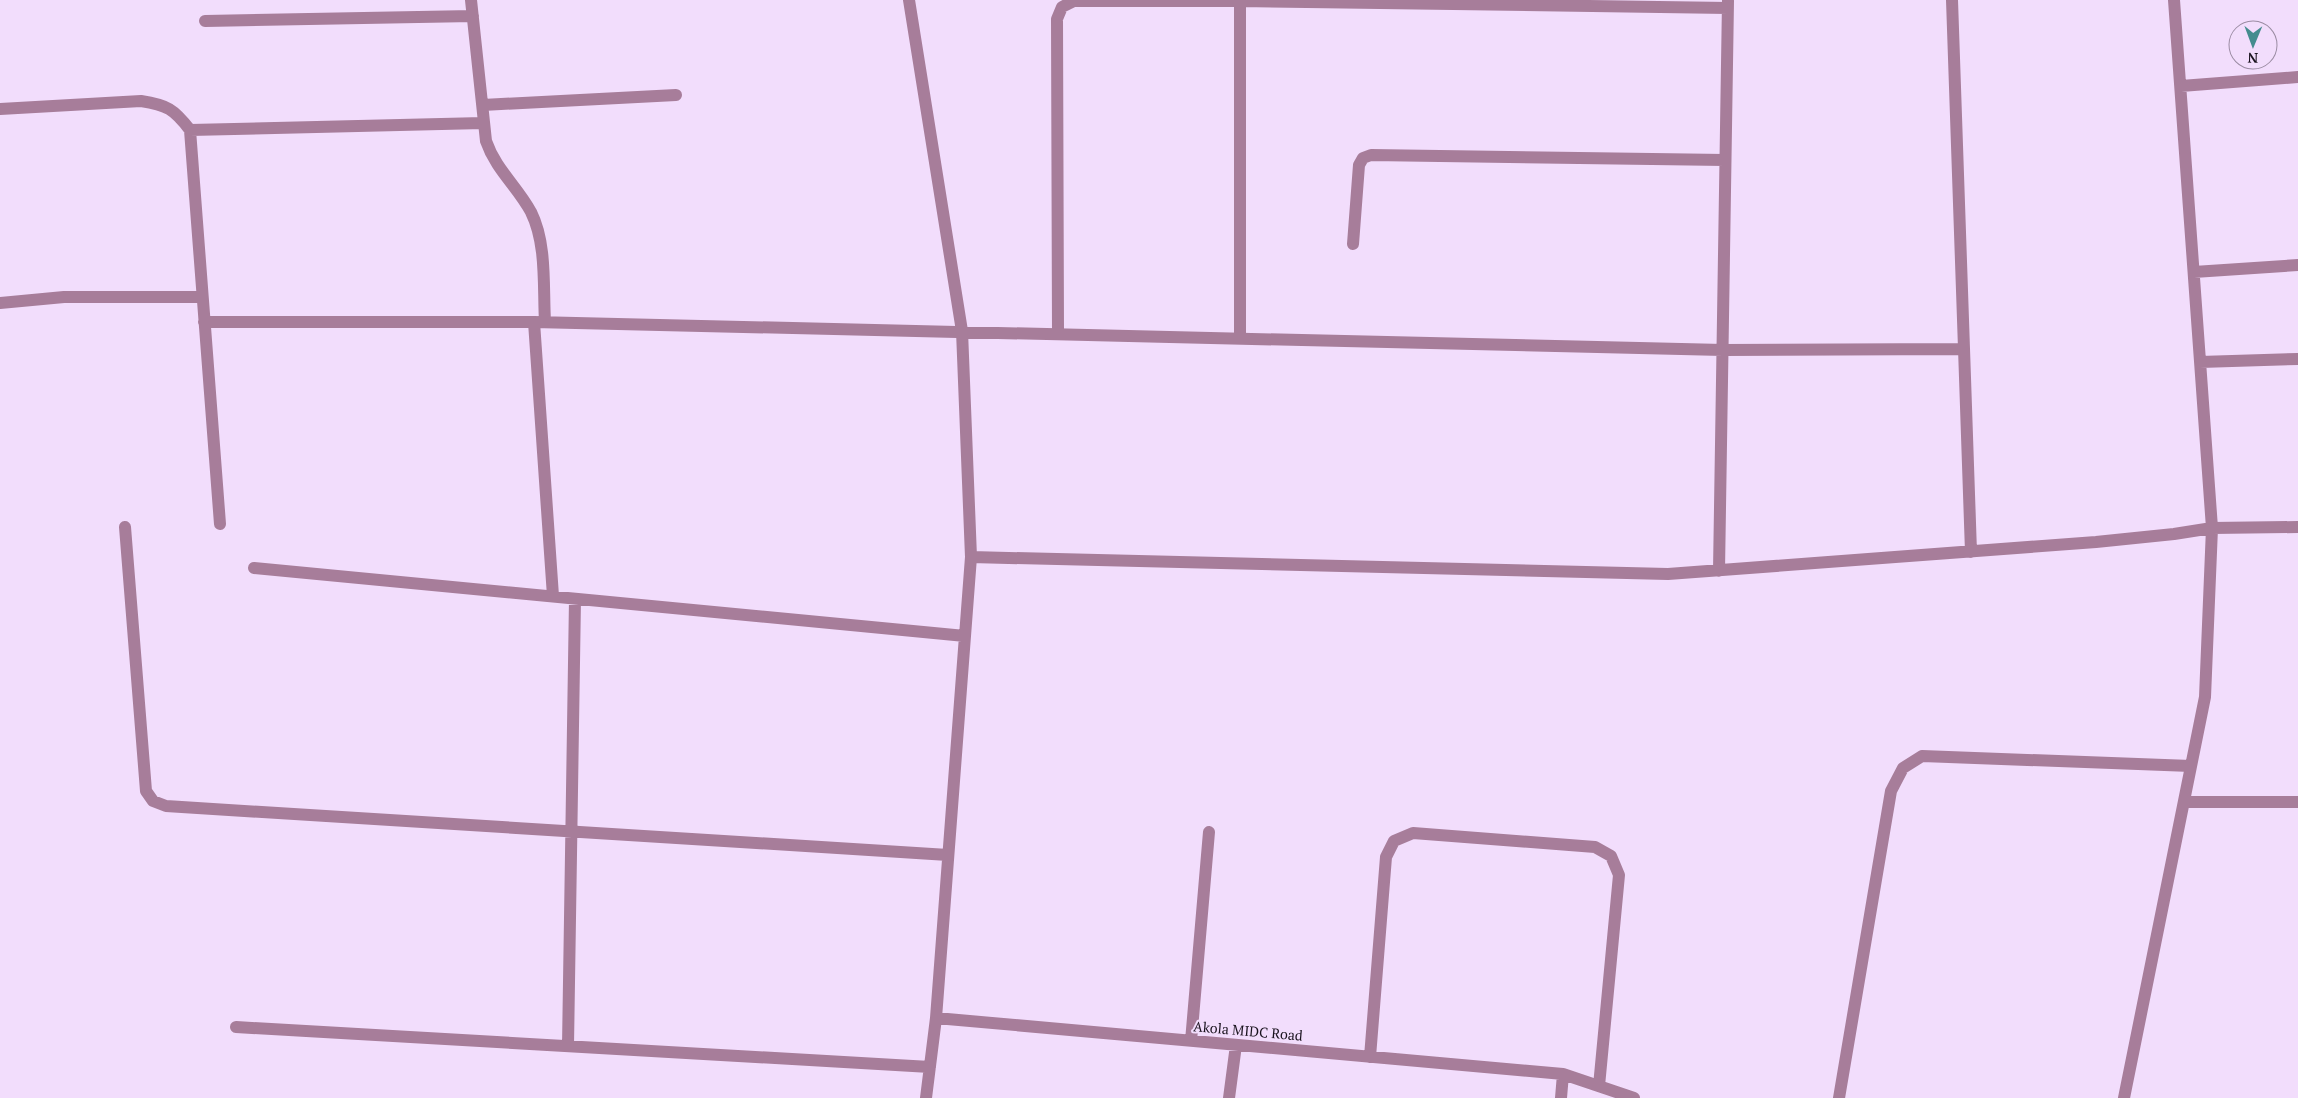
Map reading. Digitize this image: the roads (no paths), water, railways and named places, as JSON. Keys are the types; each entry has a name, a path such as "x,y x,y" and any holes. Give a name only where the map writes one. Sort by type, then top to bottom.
{"street":[{"path":"471,0 486,141 492,158 530,210 537,226 541,243 539,322 553,596"},
{"path":"909,0 962,331 971,556 936,1018 926,1098"},
{"path":"1952,0 1971,552"},
{"path":"2124,1098 2204,697 2212,528 2174,0"},
{"path":"1058,333 1057,19 1062,7 1074,1 1728,4 1719,571"},
{"path":"1240,1 1240,337"},
{"path":"205,21 473,16"},
{"path":"2180,86 2298,77"},
{"path":"483,105 676,95"},
{"path":"0,109 141,101 162,104 177,112 190,130 220,524"},
{"path":"190,130 483,123"},
{"path":"1352,244 1359,165 1363,158 1371,155 1726,160"},
{"path":"2194,272 2298,265"},
{"path":"0,303 64,297 202,297"},
{"path":"204,322 539,322 1240,337 1723,350 1964,349"},
{"path":"2200,362 2298,359"},
{"path":"125,527 146,791 153,801 166,806 948,855"},
{"path":"971,556 1668,574 1971,552 2174,534 2212,528 2298,527"},
{"path":"254,568 965,636"},
{"path":"568,1046 575,598"},
{"path":"1839,1098 1891,791 1903,768 1922,756 2191,766"},
{"path":"2184,802 2298,802"},
{"path":"1191,1041 1208,832"},
{"path":"1370,1057 1386,857 1394,841 1413,833 1595,847 1611,856 1619,875 1599,1086"},
{"name":"Akola MIDC Road","path":"936,1018 1563,1074 1634,1098"},
{"path":"236,1027 930,1067"},
{"path":"1229,1098 1236,1045"},
{"path":"1561,1098 1563,1074"}]}
